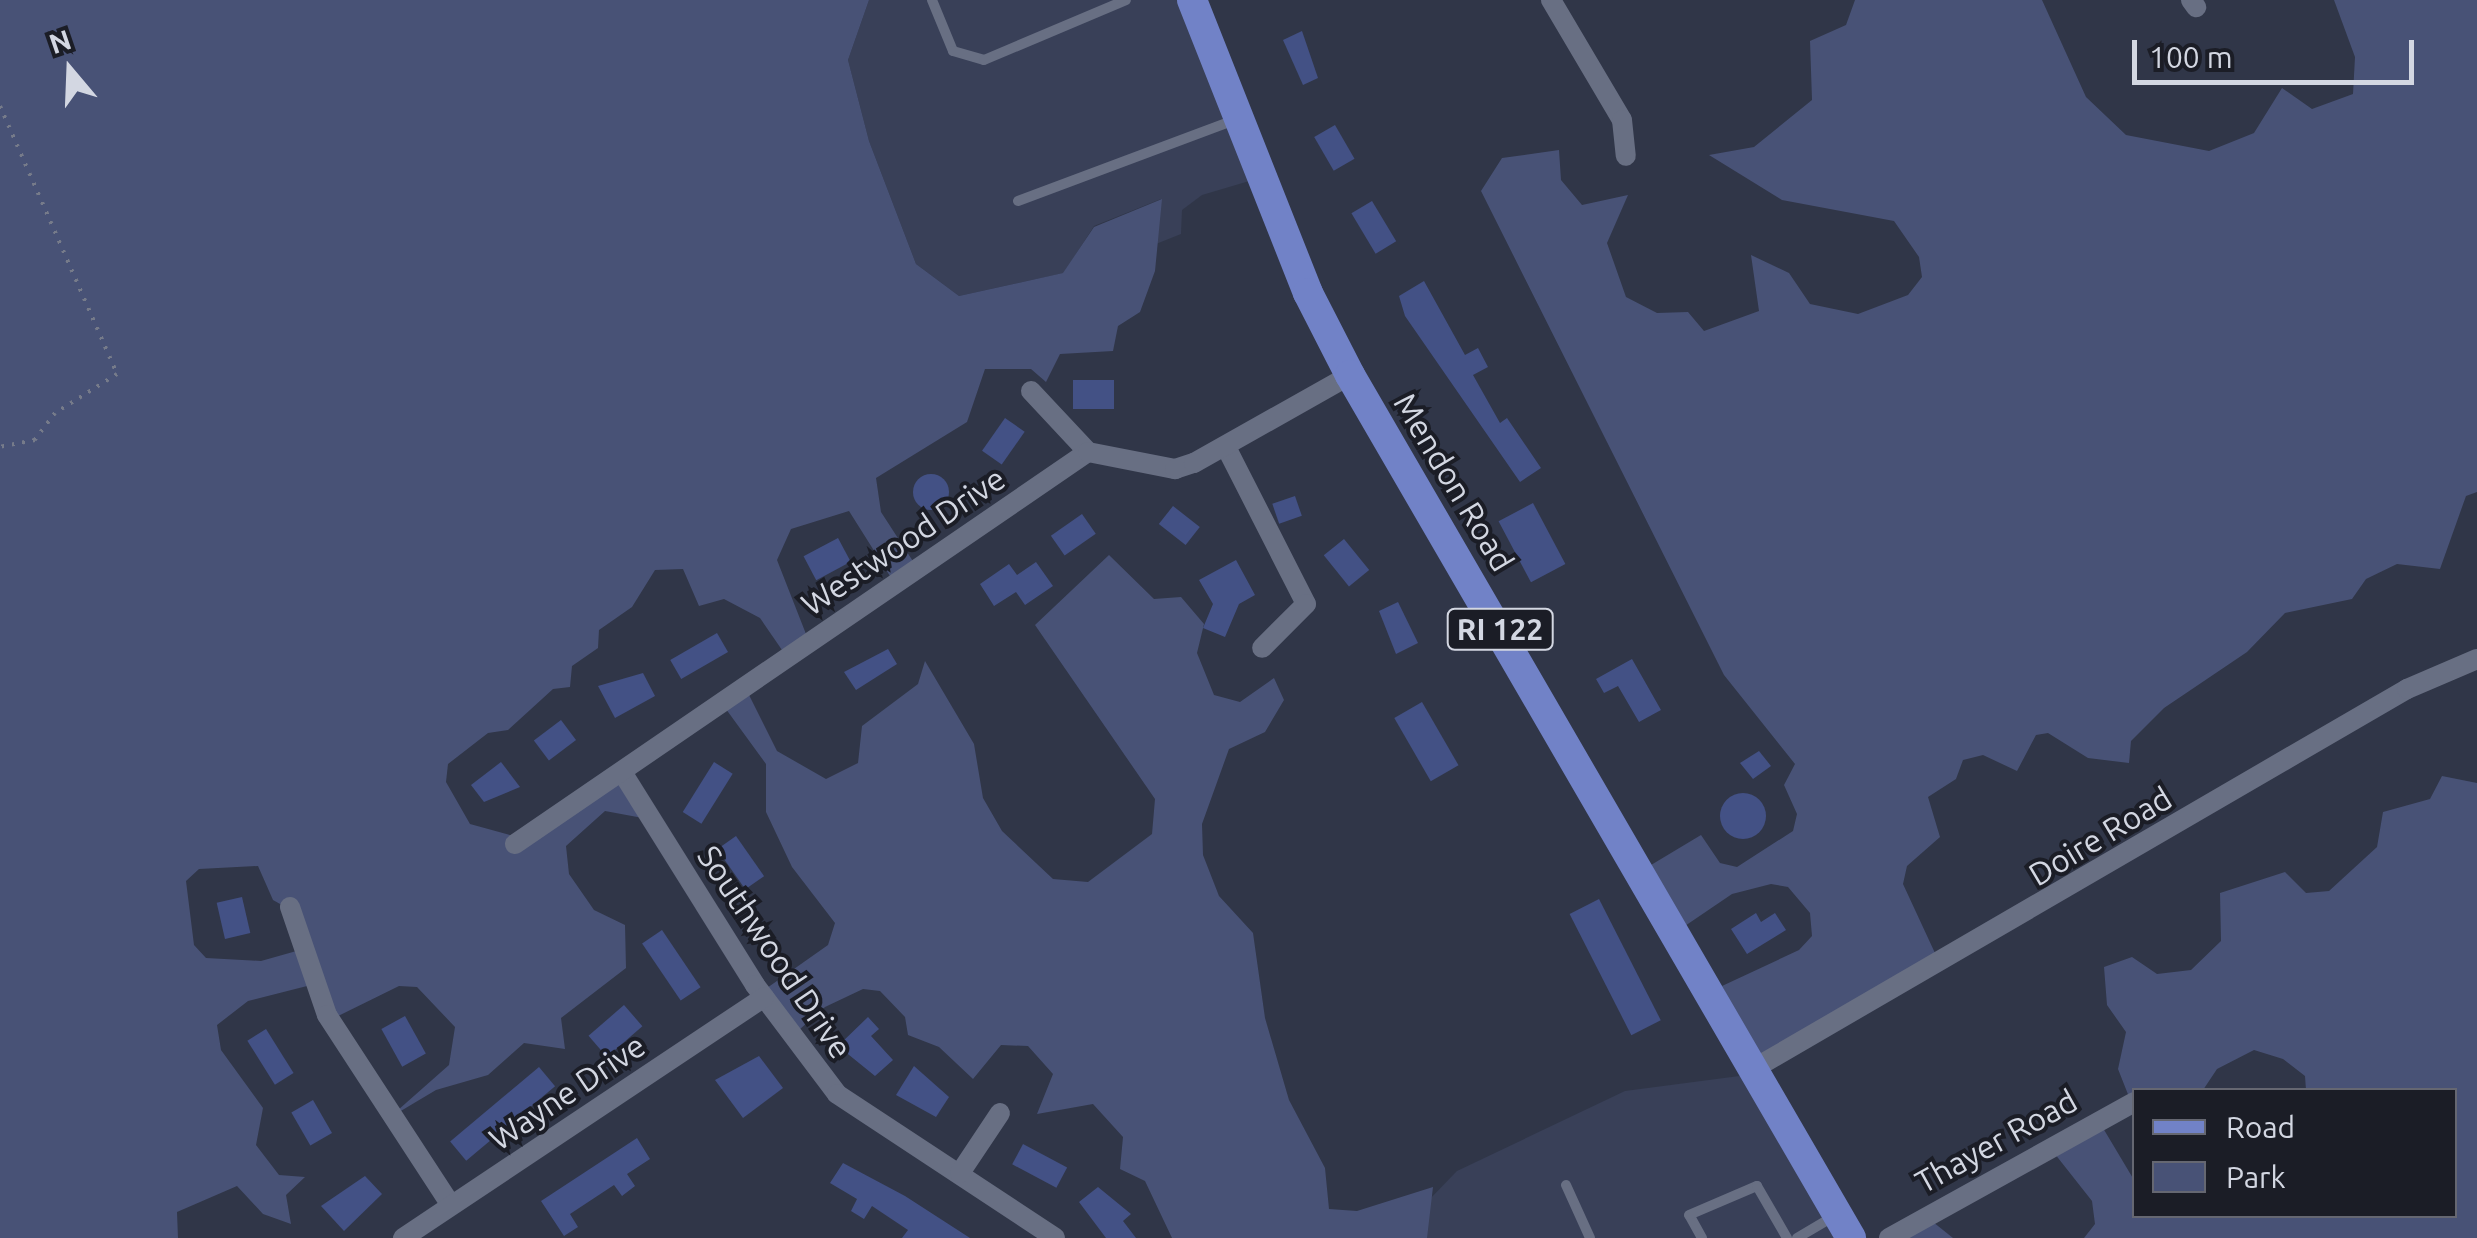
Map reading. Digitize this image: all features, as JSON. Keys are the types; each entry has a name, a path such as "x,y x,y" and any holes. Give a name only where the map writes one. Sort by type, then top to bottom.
{"main road":[{"name":"Mendon Road","path":"1192,0 1237,119 1350,375 1844,1226"}],"street":[{"path":"1552,0 1622,120 1626,156"},
{"path":"1030,391 1088,452 1175,469 1226,447 1350,375"},
{"path":"1226,447 1306,604 1262,648"},
{"name":"Westwood Drive","path":"515,844 1088,452"},
{"name":"Doire Road","path":"1755,1068 2408,689 2477,659"},
{"name":"Southwood Drive","path":"622,772 764,997 837,1094 1055,1238"},
{"path":"290,908 327,1015 450,1204"},
{"name":"Wayne Drive","path":"403,1238 764,997"},
{"name":"Thayer Road","path":"1889,1238 2132,1103"},
{"path":"960,1174 1000,1113"}],"lane":[{"path":"932,0 953,51 984,60 1126,0"},
{"path":"1018,202 1237,119"},
{"path":"1566,1185 1590,1238"},
{"path":"1702,1238 1688,1215 1757,1186 1786,1238"},
{"path":"1797,1238 1844,1226"}],"path":[{"path":"0,106 117,374 55,413 35,440 0,448"}],"shaded area":[{"path":"869,0 1189,0 1256,179 1202,195 1182,210 1181,234 1156,244 1161,199 1094,226 1064,273 959,296 916,264 869,141 848,60"},
{"path":"1747,1075 1847,1238 1427,1238 1425,1204 1457,1171 1625,1091"}],"green space":[{"path":"0,0 869,0 848,60 869,141 916,264 959,296 1063,273 1094,227 1162,199 1155,271 1140,312 1118,326 1113,351 1060,354 1046,382 1031,369 985,369 967,422 876,478 881,512 918,569 895,584 849,511 791,529 777,560 806,634 782,650 760,618 724,599 699,606 683,569 655,570 632,607 599,630 598,648 572,666 570,687 553,689 508,730 488,733 448,764 446,782 470,824 524,839 618,777 648,819 605,811 566,846 569,874 594,910 625,925 626,968 561,1018 565,1049 524,1043 488,1075 436,1090 389,1118 449,1065 455,1027 417,987 399,986 328,1021 311,985 248,1001 217,1025 221,1050 263,1108 256,1145 279,1175 305,1177 286,1195 291,1224 263,1214 237,1186 177,1212 178,1238 0,1238","holes":["258,866 273,900 289,909 300,950 261,961 206,958 194,945 186,881 199,869"]},
{"path":"1855,0 2042,0 2086,97 2126,135 2209,151 2254,133 2282,88 2312,109 2353,94 2355,57 2334,0 2477,0 2477,492 2466,496 2440,569 2397,564 2366,579 2352,599 2285,613 2247,652 2164,708 2131,741 2129,763 2088,758 2048,733 2036,735 2017,771 1983,755 1963,760 1956,779 1928,797 1940,837 1907,866 1903,884 1941,966 1766,1070 1722,986 1799,950 1812,936 1810,913 1788,887 1771,884 1732,894 1679,930 1636,874 1701,835 1720,863 1737,867 1793,831 1797,814 1784,785 1795,764 1724,675 1481,191 1502,158 1559,150 1561,180 1582,205 1628,195 1607,243 1626,297 1657,313 1688,312 1704,331 1759,311 1751,255 1789,273 1810,304 1858,314 1908,295 1922,277 1919,257 1894,221 1782,200 1709,155 1754,147 1812,100 1810,41 1846,25"},
{"path":"1109,555 1154,599 1181,597 1204,624 1197,653 1214,695 1240,702 1274,678 1284,700 1265,732 1229,749 1202,824 1203,855 1219,896 1253,933 1265,1018 1289,1100 1325,1168 1329,1209 1357,1211 1433,1187 1427,1238 1172,1238 1145,1181 1120,1169 1123,1137 1093,1104 1037,1114 1053,1074 1028,1046 1001,1045 973,1079 939,1047 908,1035 905,1017 880,991 863,989 825,1007 791,1037 760,993 828,945 835,923 792,867 766,812 766,764 723,705 749,695 777,751 826,779 858,763 862,726 918,684 925,661 974,744 983,798 1002,831 1053,879 1088,882 1152,834 1155,799 1035,625"},
{"path":"2442,776 2477,783 2477,1238 2084,1238 2095,1224 2092,1201 2051,1149 2100,1123 2132,1177 2132,1218 2457,1218 2457,1088 2306,1088 2305,1076 2283,1059 2254,1050 2217,1069 2204,1088 2132,1088 2132,1104 2118,1069 2126,1032 2107,1005 2104,967 2132,957 2157,974 2191,970 2221,941 2220,893 2285,872 2306,893 2329,891 2377,847 2383,812 2430,799"},
{"path":"1928,1218 1953,1238 1896,1238"}],"building":[{"path":"1302,31 1318,78 1303,85 1283,40"},
{"path":"1335,125 1354,159 1334,171 1314,137"},
{"path":"1372,201 1396,241 1376,254 1351,213"},
{"path":"1424,281 1465,355 1478,348 1488,367 1473,375 1500,423 1507,418 1541,468 1520,482 1405,316 1399,296"},
{"path":"1073,380 1114,380 1114,409 1073,409"},
{"path":"1005,418 1025,432 1002,465 982,451"},
{"path":"931,474 944,479 949,492 944,505 931,510 918,505 913,492 918,479"},
{"path":"1295,496 1302,516 1279,524 1272,504"},
{"path":"1533,503 1565,564 1531,582 1499,521"},
{"path":"1173,506 1200,527 1186,545 1159,524"},
{"path":"1082,514 1096,534 1065,555 1051,536"},
{"path":"838,538 851,562 816,580 804,556"},
{"path":"1344,539 1369,570 1349,586 1324,555"},
{"path":"1236,560 1255,595 1239,604 1225,637 1203,628 1213,604 1199,580"},
{"path":"1036,562 1053,586 1025,605 1016,592 994,606 980,584 1009,564 1017,575"},
{"path":"1398,602 1418,643 1396,654 1379,611"},
{"path":"717,633 728,652 681,679 670,660"},
{"path":"888,649 897,664 856,690 844,672"},
{"path":"1632,659 1661,710 1639,722 1618,686 1604,693 1596,679"},
{"path":"643,673 655,696 615,718 598,686"},
{"path":"1422,702 1458,765 1431,781 1394,718"},
{"path":"561,720 576,740 549,760 534,740"},
{"path":"1759,751 1771,766 1753,779 1740,763"},
{"path":"501,762 520,787 484,802 471,785"},
{"path":"714,762 733,774 701,824 683,812"},
{"path":"1743,793 1759,800 1766,816 1759,832 1743,839 1727,832 1720,816 1727,800"},
{"path":"736,836 764,876 745,889 717,849"},
{"path":"242,897 250,933 225,939 217,903"},
{"path":"1599,899 1661,1020 1631,1035 1570,914"},
{"path":"1756,913 1761,922 1775,913 1786,930 1747,954 1731,929"},
{"path":"662,930 701,987 681,1001 642,943"},
{"path":"624,1005 642,1026 607,1057 589,1036"},
{"path":"405,1016 426,1054 402,1067 381,1029"},
{"path":"868,1017 879,1029 871,1036 893,1060 875,1076 838,1046"},
{"path":"266,1029 294,1073 275,1085 247,1041"},
{"path":"759,1056 783,1088 743,1118 715,1080"},
{"path":"914,1066 949,1097 936,1117 896,1095"},
{"path":"539,1067 555,1086 466,1161 450,1142"},
{"path":"313,1100 332,1133 310,1145 291,1112"},
{"path":"637,1138 650,1159 627,1174 635,1186 622,1196 614,1185 570,1214 578,1227 564,1236 541,1201"},
{"path":"1023,1144 1067,1167 1056,1188 1012,1164"},
{"path":"843,1163 905,1196 970,1238 902,1238 908,1230 872,1206 864,1219 851,1211 857,1199 830,1183"},
{"path":"365,1176 382,1194 344,1231 321,1206"},
{"path":"1098,1187 1131,1214 1123,1221 1136,1238 1106,1238 1079,1202"}]}
